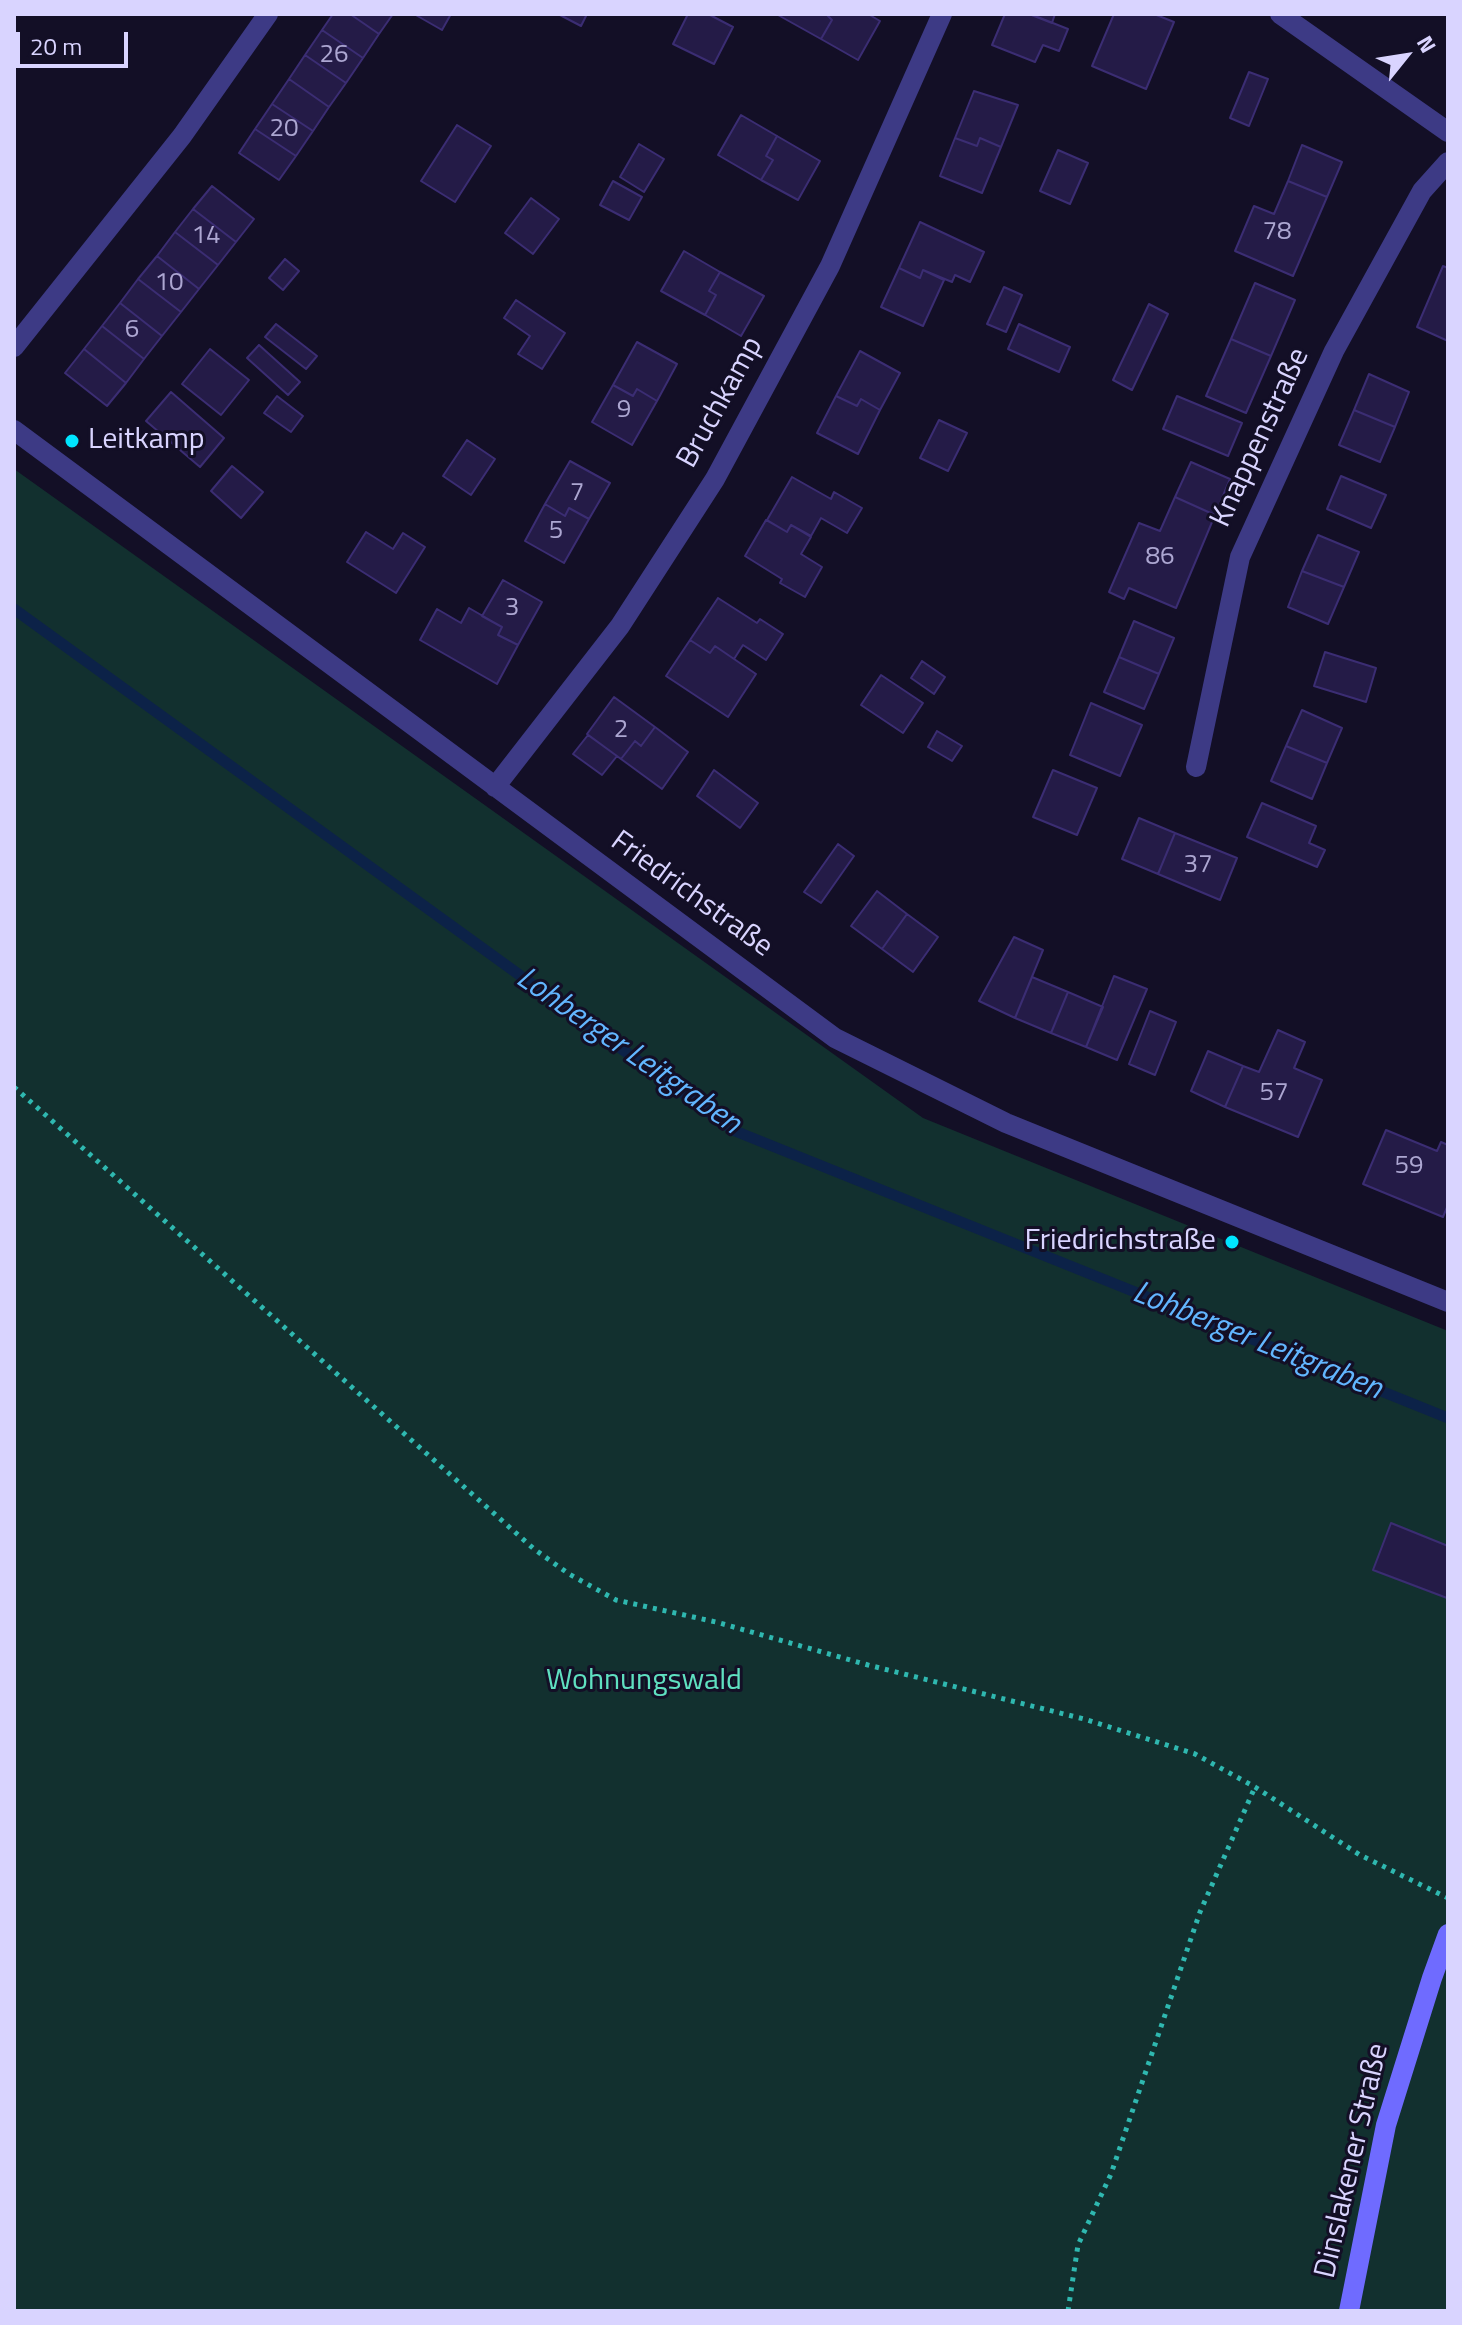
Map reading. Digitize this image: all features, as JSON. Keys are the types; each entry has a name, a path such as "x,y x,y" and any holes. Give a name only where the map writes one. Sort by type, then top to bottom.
{"main road":[{"name":"Dinslakener Straße","path":"1349,2311 1386,2125 1448,1934"}],"street":[{"path":"14,347 182,136 268,14"},
{"name":"Bruchkamp","path":"495,787 620,626 715,479 830,266 942,14"},
{"path":"1280,14 1448,132"},
{"name":"Knappenstraße","path":"1196,767 1240,557 1334,351 1422,191 1448,162"},
{"name":"Friedrichstraße","path":"14,430 835,1038 1006,1123 1448,1302"}],"path":[{"path":"14,1087 534,1549 569,1574 616,1600 716,1622 868,1665 1084,1719 1195,1754 1255,1787 1360,1855 1448,1898"},
{"path":"1068,2311 1078,2245 1111,2174 1200,1912 1255,1787"}],"green space":[{"name":"Wohnungswald","path":"14,469 923,1118 1448,1331 1448,2311 14,2311"}],"building":[{"path":"333,14 350,14 379,34 363,58 322,30"},
{"path":"350,14 393,14 379,34"},
{"path":"414,14 451,14 442,30"},
{"path":"558,14 587,14 581,26"},
{"path":"688,14 708,14 733,27 714,64 673,44"},
{"path":"826,14 832,20 821,39 778,15"},
{"path":"826,14 868,14 880,21 858,60 821,39 832,20"},
{"path":"1005,14 1030,14 1068,29 1059,51 1043,45 1035,62 992,45"},
{"path":"1029,14 1055,14 1052,23"},
{"path":"1114,14 1154,14 1174,22 1146,89 1092,66"},
{"path":"322,30 363,58 346,83 305,55"},
{"path":"305,55 346,83 329,107 289,79"},
{"path":"1249,72 1268,79 1249,126 1230,118"},
{"path":"289,79 329,107 313,131 272,104"},
{"path":"974,91 1018,105 1001,147 980,138 977,146 955,138"},
{"path":"272,104 313,131 296,156 255,129"},
{"path":"741,115 777,136 766,156 773,160 761,180 718,155"},
{"path":"457,125 491,146 455,202 421,181"},
{"path":"255,129 296,156 279,180 239,153"},
{"path":"777,136 820,161 798,200 761,180 773,160 766,156"},
{"path":"955,138 977,146 980,138 1001,147 982,193 940,176"},
{"path":"639,144 664,159 644,192 620,177"},
{"path":"1302,145 1342,162 1327,197 1288,181"},
{"path":"1058,150 1088,163 1070,204 1040,191"},
{"path":"613,181 642,197 629,220 600,205"},
{"path":"1288,181 1327,197 1293,276 1235,251 1254,206 1274,214"},
{"path":"212,186 254,219 236,242 193,209"},
{"path":"531,198 559,219 533,254 505,233"},
{"path":"193,209 236,242 218,265 175,232"},
{"path":"920,222 984,252 970,282 955,275 952,282 923,270 920,278 899,268"},
{"path":"175,232 218,265 199,289 157,256"},
{"path":"684,251 720,272 709,291 716,295 705,315 661,291"},
{"path":"157,256 199,289 181,312 138,279"},
{"path":"285,259 299,271 283,290 269,278"},
{"path":"1443,266 1448,268 1448,341 1417,327"},
{"path":"899,268 920,278 923,270 944,280 923,326 881,307"},
{"path":"720,272 764,296 741,336 705,315 716,295 709,291"},
{"path":"138,279 181,312 162,336 120,303"},
{"path":"1255,283 1295,300 1271,356 1231,339"},
{"path":"1004,287 1022,295 1006,332 987,324"},
{"path":"516,300 565,333 542,369 518,354 530,336 504,318"},
{"path":"120,303 162,336 144,359 102,326"},
{"path":"1149,304 1168,314 1132,390 1113,380"},
{"path":"276,324 317,356 306,369 265,337"},
{"path":"1019,324 1070,347 1059,372 1008,349"},
{"path":"102,326 144,359 126,383 84,349"},
{"path":"1231,339 1271,356 1246,413 1206,396"},
{"path":"637,342 677,364 657,401 637,389 633,396 613,385"},
{"path":"259,345 300,382 288,395 247,358"},
{"path":"84,349 126,383 107,406 65,373"},
{"path":"210,349 249,380 221,415 182,384"},
{"path":"860,351 900,373 880,410 861,399 857,406 836,396"},
{"path":"1369,374 1409,392 1395,427 1354,410"},
{"path":"613,385 633,396 637,389 657,401 632,445 592,422"},
{"path":"171,392 224,438 200,467 146,421"},
{"path":"277,396 303,416 291,432 264,413"},
{"path":"836,396 857,406 861,399 880,410 858,454 817,433"},
{"path":"1177,396 1242,423 1228,456 1163,429"},
{"path":"1354,410 1395,427 1380,462 1339,445"},
{"path":"939,420 967,433 948,471 920,458"},
{"path":"467,440 495,459 471,495 443,476"},
{"path":"570,461 610,483 589,519 569,508 565,516 545,504"},
{"path":"1191,462 1230,479 1215,515 1175,497"},
{"path":"232,466 263,492 241,518 211,491"},
{"path":"1341,476 1386,495 1371,528 1327,509"},
{"path":"792,477 831,499 834,492 862,508 847,533 821,518 811,536 791,525 787,532 767,520"},
{"path":"1175,497 1215,515 1176,608 1129,588 1124,599 1109,592 1139,523 1160,531"},
{"path":"545,504 565,516 569,508 589,519 564,563 525,541"},
{"path":"766,520 787,532 791,525 811,537 801,554 822,567 805,597 780,583 782,579 745,556"},
{"path":"366,532 393,549 403,533 425,547 396,593 347,562"},
{"path":"1318,535 1359,552 1344,587 1302,571"},
{"path":"1302,571 1344,587 1328,624 1288,607"},
{"path":"503,580 542,602 518,645 498,635 502,627 482,616"},
{"path":"718,598 757,623 760,619 783,634 766,660 743,645 734,659 715,646 710,653 690,640"},
{"path":"469,608 502,627 498,635 518,645 497,684 420,640 437,609 461,623"},
{"path":"1134,621 1174,638 1159,674 1119,657"},
{"path":"690,640 710,653 715,646 756,674 728,717 666,676"},
{"path":"1325,652 1376,668 1366,702 1314,686"},
{"path":"1119,657 1159,674 1144,709 1104,692"},
{"path":"922,661 945,677 934,694 911,678"},
{"path":"881,675 923,703 903,733 861,705"},
{"path":"614,697 655,727 641,746 635,741 621,759 587,734"},
{"path":"1091,703 1142,725 1120,776 1070,755"},
{"path":"1302,710 1342,728 1327,763 1286,746"},
{"path":"655,727 688,752 662,789 621,759 635,741 641,746"},
{"path":"937,731 962,746 952,761 928,747"},
{"path":"588,735 617,756 602,775 573,754"},
{"path":"1286,746 1327,763 1312,799 1271,781"},
{"path":"714,770 758,803 740,828 697,796"},
{"path":"1053,770 1097,788 1077,835 1033,817"},
{"path":"1262,803 1316,826 1309,843 1325,850 1317,867 1247,837"},
{"path":"1139,818 1175,833 1158,874 1122,859"},
{"path":"1175,833 1237,858 1220,900 1158,874"},
{"path":"838,844 854,856 821,903 804,892"},
{"path":"877,891 907,914 882,949 851,926"},
{"path":"907,914 938,937 913,972 882,949"},
{"path":"1014,937 1043,950 1015,1018 979,1001"},
{"path":"1114,976 1147,989 1117,1060 1086,1047"},
{"path":"1032,977 1068,992 1051,1033 1015,1018"},
{"path":"1068,992 1103,1007 1086,1047 1051,1033"},
{"path":"1150,1011 1176,1022 1155,1075 1129,1064"},
{"path":"1278,1030 1305,1042 1294,1068 1322,1080 1298,1137 1225,1107 1243,1066 1259,1072"},
{"path":"1208,1051 1243,1066 1225,1107 1191,1091"},
{"path":"1386,1130 1437,1151 1441,1142 1448,1145 1448,1205 1443,1217 1363,1184"},
{"path":"1391,1523 1448,1546 1447,1598 1373,1570"}],"waterway":[{"name":"Lohberger Leitgraben","path":"14,609 735,1131 1448,1418"}],"place":[{"name":"Leitkamp","path":"72,441"},
{"name":"Friedrichstraße","path":"1232,1242"}]}
